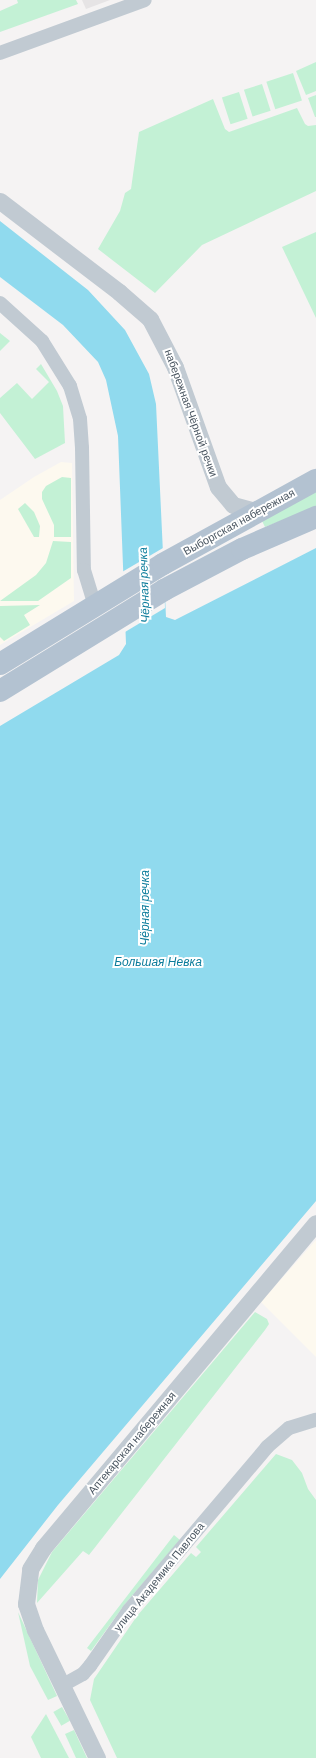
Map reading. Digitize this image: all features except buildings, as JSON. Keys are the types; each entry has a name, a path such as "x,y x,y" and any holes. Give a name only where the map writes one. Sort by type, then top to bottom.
{"main road":[{"name":"Выборгская набережная","path":"0,664 163,564 255,511 316,480"},
{"path":"0,691 164,590 242,549 316,517"}],"street":[{"path":"0,53 144,0"},
{"name":"набережная Чёрной речки","path":"0,201 119,292 150,319 175,367 218,487 233,505 255,511"},
{"path":"0,303 42,341 70,386 80,419 84,570 95,605"},
{"name":"Аптекарская набережная","path":"63,1685 35,1630 26,1604 30,1569 43,1548 316,1223"},
{"name":"улица Академика Павлова","path":"63,1685 83,1674 90,1666 129,1610 267,1447 289,1428 316,1420"},
{"path":"63,1685 97,1758"}],"shaded area":[{"path":"82,0 110,0 86,9"},
{"path":"61,462 72,463 74,601 0,645 0,500 34,477"},
{"path":"316,1240 316,1357 261,1302"}],"green space":[{"path":"17,0 76,0 78,4 0,32 0,11 18,3"},
{"path":"316,62 316,91 306,95 296,71"},
{"path":"293,73 302,101 275,109 266,82"},
{"path":"262,84 271,111 253,117 244,90"},
{"path":"239,92 248,119 231,124 222,98"},
{"path":"316,95 316,117 315,117 308,98"},
{"path":"213,99 225,129 229,132 297,108 305,124 308,126 316,125 316,191 202,245 155,293 98,249 120,211 125,193 131,189 139,132"},
{"path":"316,232 316,318 282,247"},
{"path":"0,333 10,341 0,351"},
{"path":"41,364 57,391 63,406 65,443 35,459 0,413 0,398 17,383 32,399 49,382 36,369"},
{"path":"62,477 71,478 71,537 54,537 54,525 42,499 42,492 46,486"},
{"path":"316,491 316,507 265,527 262,521"},
{"path":"25,503 34,512 40,526 39,537 34,537 18,509"},
{"path":"53,541 71,542 71,578 38,601 0,601 36,575 46,563"},
{"path":"40,605 24,615 30,625 4,641 0,637 0,606"},
{"path":"255,1312 267,1319 269,1324 265,1330 89,1555 83,1551 37,1603 38,1580 52,1552"},
{"path":"276,1454 292,1460 302,1473 308,1489 316,1500 316,1758 117,1758 90,1700 94,1679 137,1616 191,1553 196,1557 201,1552 196,1547"},
{"path":"174,1535 180,1540 125,1604 91,1651 87,1648"},
{"path":"18,1612 57,1696 48,1700 30,1666"},
{"path":"62,1707 70,1721 61,1726 53,1712"},
{"path":"46,1714 69,1758 41,1758 31,1737"},
{"path":"74,1730 87,1758 76,1758 65,1734"}],"water":[{"name":"Большая Невка","path":"0,221 88,290 125,330 149,374 156,404 166,617 175,620 316,548 316,1201 58,1505 0,1579 0,726 119,655 126,644 118,436 106,380 98,362 63,325 0,277"}],"pier":[{"path":"163,548 165,608 125,632 122,572"}],"water label":[{"name":"Чёрная речка","path":"145,585"},
{"name":"Чёрная речка","path":"146,908"}]}
